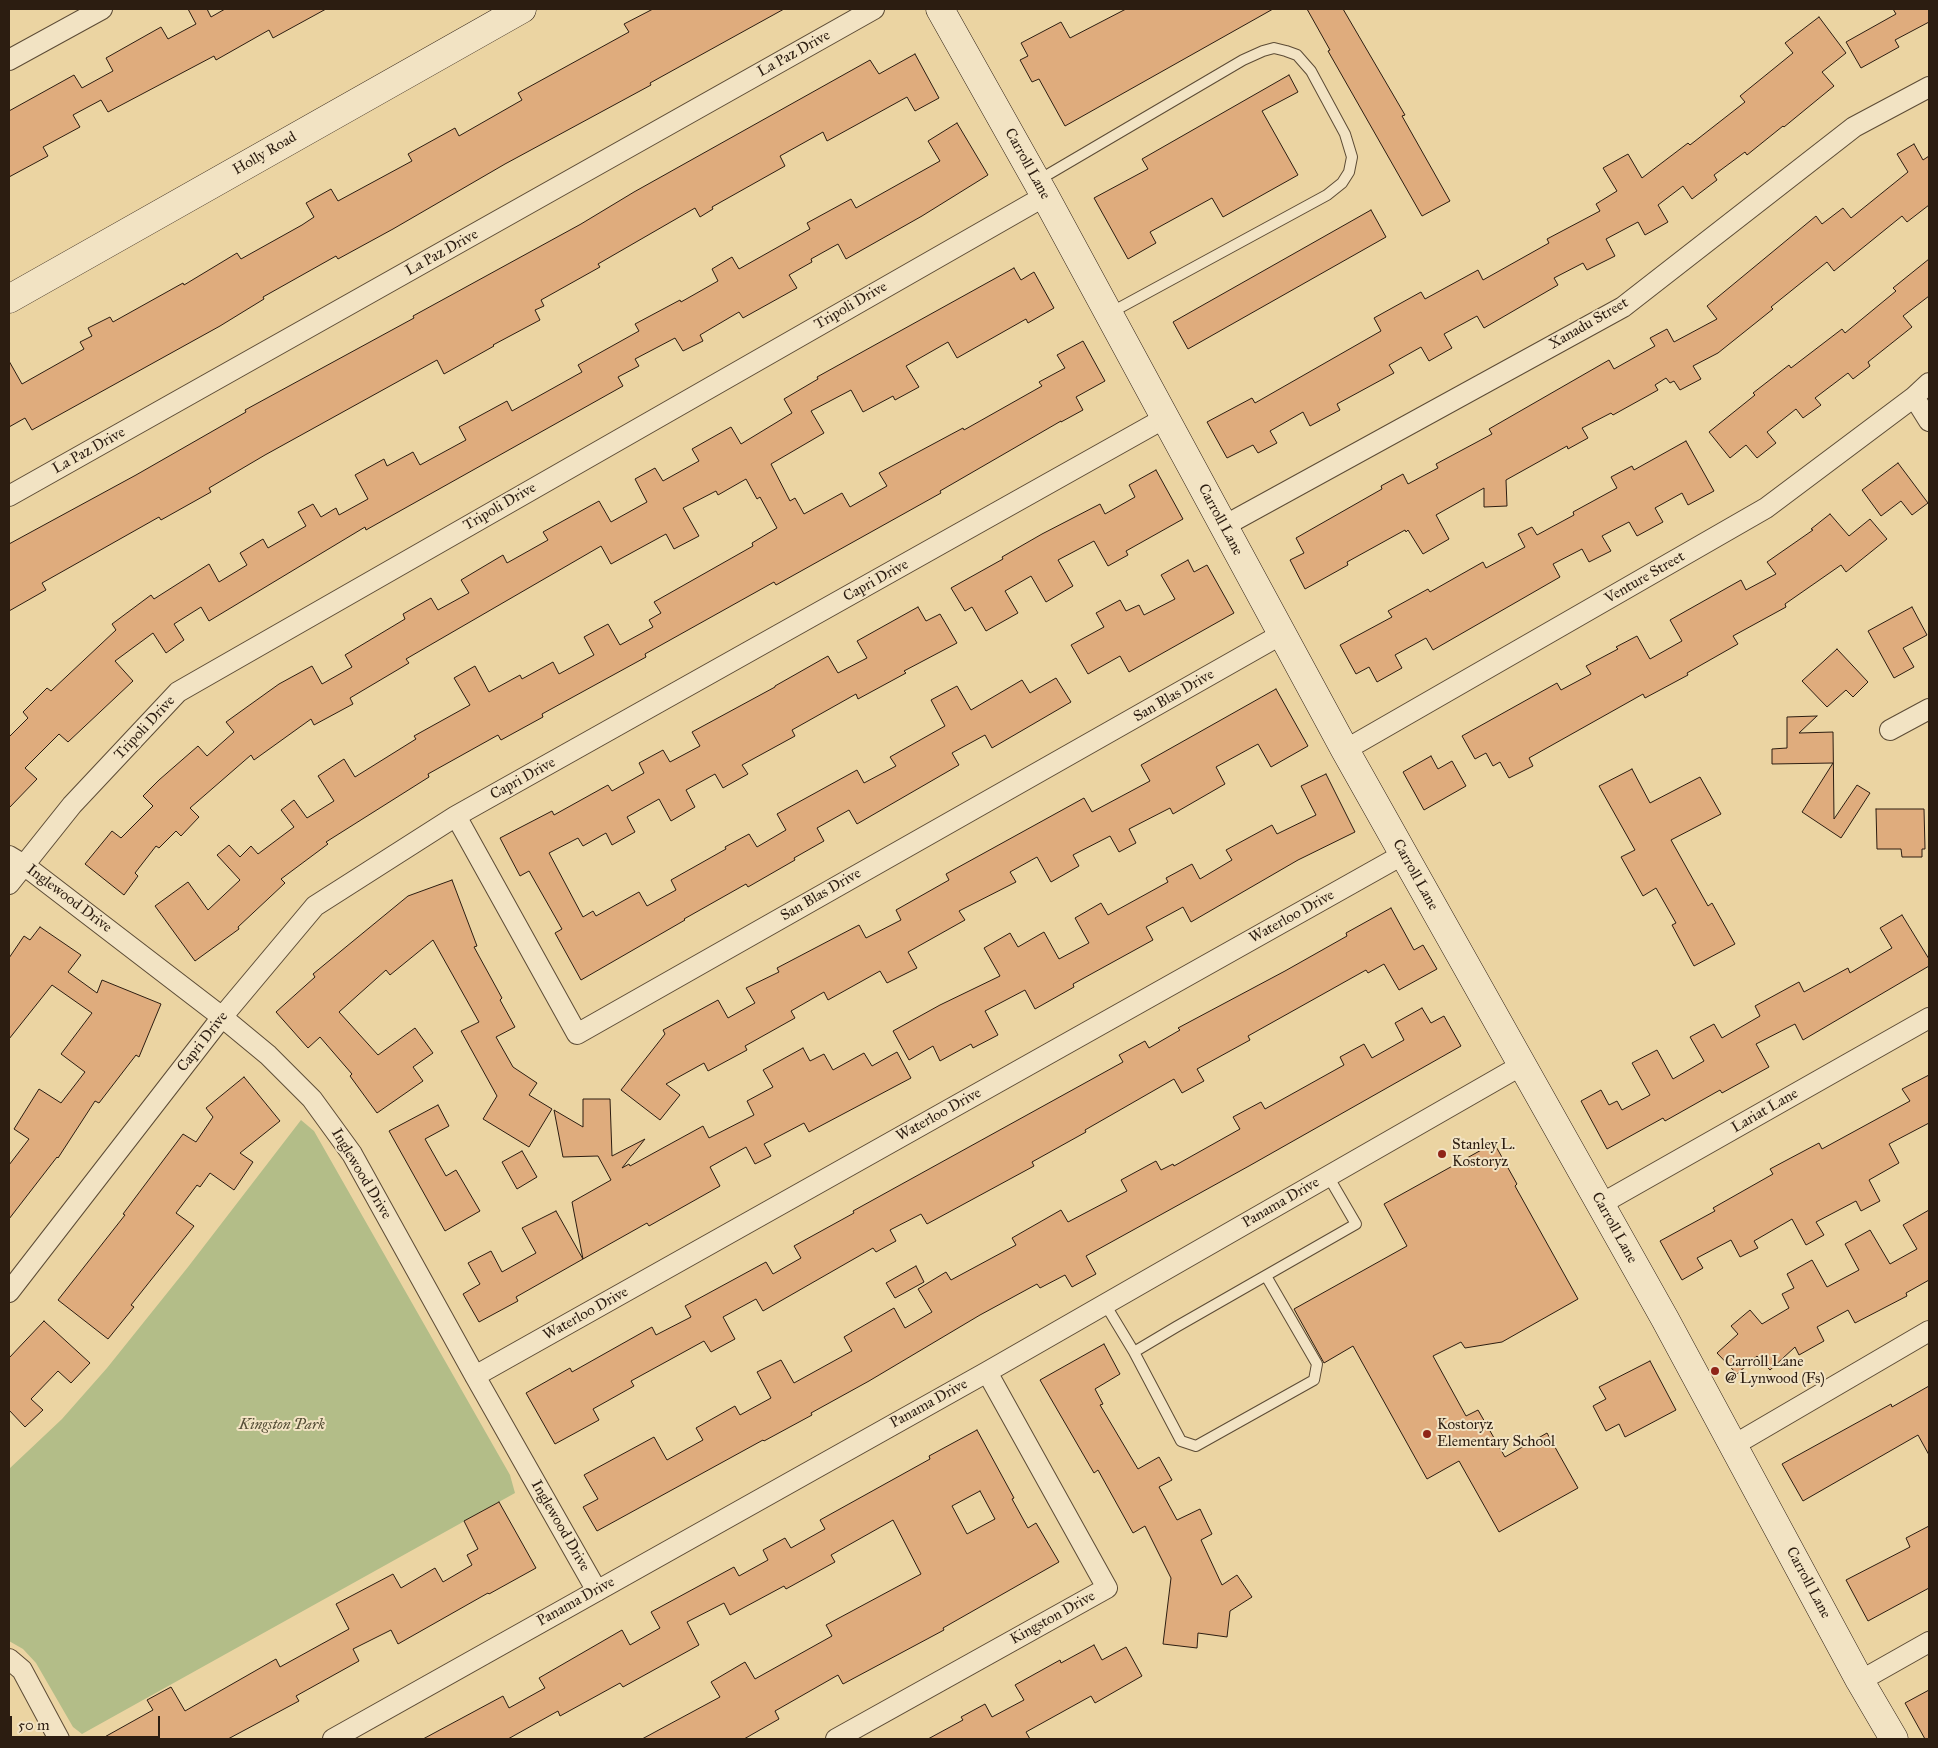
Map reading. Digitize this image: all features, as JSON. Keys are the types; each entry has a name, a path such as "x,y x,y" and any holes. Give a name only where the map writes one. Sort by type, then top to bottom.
{"street":[{"path":"9,60 102,9"},
{"name":"Holly Road","path":"9,299 522,9"},
{"name":"La Paz Drive","path":"9,496 874,9"},
{"name":"Carroll Lane","path":"940,9 1040,188 1345,750 1601,1204 1734,1445 1860,1681 1894,1739"},
{"name":"Xanadu Street","path":"1224,526 1623,307 1854,127 1929,86"},
{"name":"Tripoli Drive","path":"9,884 16,860 72,805 178,692 1040,188"},
{"name":"Venture Street","path":"1345,750 1766,508 1914,397 1929,383"},
{"path":"1914,397 1929,421"},
{"name":"Capri Drive","path":"9,1292 222,1017 315,906 456,816 1165,418"},
{"name":"San Blas Drive","path":"456,816 577,1034 1282,634"},
{"path":"1890,730 1929,709"},
{"name":"Waterloo Drive","path":"475,1376 1404,854"},
{"name":"Inglewood Drive","path":"16,860 222,1017 268,1055 312,1099 352,1154 475,1376 597,1590"},
{"name":"Lariat Lane","path":"1601,1204 1929,1018"},
{"name":"Panama Drive","path":"333,1739 987,1372 1522,1065"},
{"path":"1734,1445 1929,1331"},
{"name":"Kingston Drive","path":"836,1739 1107,1588 987,1372"},
{"path":"1860,1681 1929,1642"},
{"path":"9,1659 22,1670 59,1739"}],"lane":[{"path":"1040,188 1243,60 1274,48 1297,55 1311,71 1341,126 1352,157 1349,172 1342,183 1327,195 1108,314"},
{"path":"1134,1352 1356,1224 1328,1176"},
{"path":"1105,1304 1134,1352 1181,1440 1196,1446 1314,1380 1317,1364 1266,1276"}],"green space":[{"name":"Kingston Park","path":"301,1120 314,1131 510,1475 515,1493 82,1734 73,1727 36,1663 23,1649 9,1641 9,1469 62,1419 107,1368 188,1267"}],"building":[{"path":"188,9 207,9 211,17 225,9 326,9 273,38 269,30 216,60 214,56 108,112 101,100 73,115 80,127 43,147 48,156 9,177 9,111 74,75 82,88 113,71 106,58 161,27 168,39 196,24"},
{"path":"653,9 784,9 650,83 651,85 505,164 393,229 338,259 336,256 263,297 264,299 220,326 32,430 25,418 9,427 9,361 22,384 84,349 80,342 92,336 88,328 110,317 113,322 183,283 184,285 237,253 241,259 302,225 314,217 306,203 331,189 338,201 412,161 408,154 455,128 459,136 522,100 518,93 629,32 624,24"},
{"path":"1126,9 1273,9 1065,126 1039,79 1032,82 1020,60 1028,56 1021,43 1061,22 1070,38"},
{"path":"1307,9 1343,9 1405,115 1402,116 1450,201 1422,216 1328,51 1330,50"},
{"path":"1893,9 1929,9 1929,22 1895,40 1899,47 1861,68 1846,42 1896,14"},
{"path":"1819,17 1846,53 1822,72 1834,86 1747,155 1745,152 1714,175 1717,180 1692,199 1683,186 1658,205 1668,222 1645,235 1638,222 1606,239 1615,256 1587,270 1583,263 1554,278 1558,285 1484,328 1477,316 1444,334 1452,348 1429,361 1421,347 1389,365 1394,373 1337,404 1340,410 1310,426 1303,412 1270,431 1277,443 1258,453 1253,445 1227,458 1207,422 1252,398 1255,403 1381,331 1374,318 1421,292 1425,299 1478,270 1483,280 1549,243 1547,239 1600,211 1596,204 1617,191 1603,168 1628,154 1642,178 1688,143 1690,145 1745,102 1740,96 1793,53 1785,43"},
{"path":"915,54 939,98 915,111 907,97 827,141 823,132 780,156 785,166 712,207 713,209 700,217 695,208 598,264 600,267 541,300 544,306 535,310 540,320 444,374 437,360 265,455 209,488 211,492 161,520 159,517 42,583 46,590 9,611 9,544 136,475 246,412 245,410 414,318 413,316 581,224 634,192 870,60 879,74"},
{"path":"1289,75 1298,92 1262,111 1298,175 1223,217 1212,198 1150,232 1156,243 1128,259 1094,198 1148,169 1142,159"},
{"path":"957,123 988,175 922,216 846,259 838,244 811,259 812,262 789,275 797,288 743,318 739,312 700,335 703,341 683,351 675,338 635,359 639,366 618,377 623,386 366,530 365,527 209,621 201,607 174,624 184,640 166,653 153,633 115,661 133,681 68,742 59,734 25,768 37,779 9,808 9,737 28,718 23,712 47,688 51,691 116,630 112,624 151,595 154,599 209,564 219,582 247,565 240,553 263,539 268,548 306,526 298,512 313,504 321,517 336,508 339,515 368,499 355,475 384,459 387,466 413,452 420,465 466,440 459,427 507,401 512,411 582,372 578,365 639,331 635,324 680,300 681,302 718,281 712,269 732,257 739,269 810,229 807,223 851,199 856,208 940,161 928,141"},
{"path":"1914,144 1923,160 1929,156 1929,205 1907,222 1902,216 1834,271 1827,262 1718,353 1693,366 1701,379 1680,390 1674,381 1670,383 1666,378 1655,385 1658,390 1613,415 1611,413 1582,428 1588,438 1568,449 1567,446 1506,480 1507,506 1484,507 1484,488 1436,515 1449,539 1423,554 1408,530 1406,532 1405,530 1347,562 1348,565 1305,589 1290,560 1304,553 1296,538 1382,489 1381,486 1403,474 1408,484 1438,468 1436,464 1492,434 1489,429 1609,360 1614,369 1655,346 1650,338 1667,329 1674,342 1717,319 1707,306 1816,216 1822,224 1843,208 1851,218 1908,172 1897,154"},
{"path":"1371,210 1386,237 1188,349 1173,322"},
{"path":"1929,259 1929,296 1903,316 1912,327 1868,362 1870,366 1853,379 1848,373 1815,398 1821,405 1803,418 1796,409 1767,432 1776,443 1757,458 1746,445 1730,458 1709,432 1755,395 1753,393 1789,365 1791,368 1842,329 1845,333 1896,291 1893,288"},
{"path":"1014,268 1021,280 1034,272 1054,308 1028,323 1026,319 957,358 948,342 906,366 919,387 895,400 893,396 863,412 851,390 811,411 824,433 771,464 790,501 795,498 804,514 842,493 850,507 887,486 879,473 963,428 964,430 1042,386 1039,382 1065,368 1057,355 1083,341 1105,381 1076,397 1083,410 940,491 941,493 776,585 774,582 645,654 646,657 542,714 543,717 501,740 498,735 428,774 429,777 326,842 328,844 281,879 285,883 238,927 239,929 195,961 155,906 188,882 208,910 240,880 217,855 229,845 240,857 251,846 258,854 294,827 281,810 294,800 307,818 334,801 318,776 344,759 355,777 416,739 414,736 470,705 454,678 475,666 489,692 520,675 522,679 553,662 559,674 594,655 584,637 608,624 620,645 653,627 649,620 661,613 654,602 753,546 752,543 777,528 760,497 757,499 746,479 718,495 716,491 683,508 699,536 674,549 666,534 611,564 601,546 406,659 409,663 350,698 353,704 314,725 311,719 254,760 251,755 190,808 199,817 181,836 176,831 159,848 156,846 135,873 138,876 124,895 85,864 112,831 121,838 153,806 143,796 159,780 198,746 207,756 234,732 226,722 279,684 312,666 322,684 352,667 345,655 405,619 403,614 431,598 438,610 469,593 461,580 503,555 507,563 548,540 543,532 599,501 611,522 647,502 635,479 655,468 663,481 699,461 692,449 731,427 741,444 792,413 784,399 818,379 817,377"},
{"path":"1686,441 1714,491 1688,505 1682,493 1655,508 1663,522 1637,536 1629,522 1602,536 1611,551 1589,562 1582,549 1553,564 1560,577 1433,650 1426,638 1395,655 1402,668 1377,682 1369,667 1356,674 1340,645 1392,617 1388,611 1428,589 1430,592 1483,562 1486,568 1525,547 1518,534 1532,527 1537,535 1574,515 1573,512 1617,488 1611,477 1632,466 1634,470"},
{"path":"1898,463 1928,503 1912,515 1901,501 1881,516 1862,490"},
{"path":"1156,470 1183,519 1126,551 1128,555 1108,566 1094,541 1058,560 1073,586 1046,602 1031,576 1005,591 1018,613 986,631 972,607 965,611 951,588 1003,559 1002,557 1042,534 1100,504 1105,514 1135,497 1129,485"},
{"path":"1830,514 1849,536 1870,519 1887,539 1846,572 1841,565 1785,604 1786,607 1733,636 1738,644 1687,673 1688,675 1645,698 1643,694 1529,758 1533,766 1509,778 1500,762 1493,766 1486,753 1475,759 1462,736 1557,683 1561,690 1591,674 1586,666 1618,649 1616,647 1637,636 1650,659 1682,641 1670,620 1741,580 1746,590 1776,574 1767,562 1813,530 1811,529"},
{"path":"1188,560 1194,572 1207,565 1234,613 1129,672 1120,656 1088,674 1071,645 1104,627 1096,613 1120,600 1126,611 1139,605 1144,615 1175,599 1161,575"},
{"path":"918,607 926,621 940,614 957,643 904,671 906,673 858,699 856,694 792,730 795,736 742,765 748,774 723,788 715,774 686,790 695,807 671,821 659,799 627,817 635,832 612,845 606,833 583,846 578,838 549,853 583,917 593,911 596,916 639,892 647,906 676,890 671,880 726,849 725,847 749,834 757,847 786,830 777,814 857,770 864,783 896,766 890,757 945,726 931,700 957,686 971,710 1022,680 1030,693 1056,678 1071,702 992,748 985,735 952,753 959,765 857,824 849,810 817,828 824,841 794,858 795,860 748,887 746,884 581,980 555,933 562,929 529,871 520,876 500,838 552,811 554,815 608,785 612,791 644,773 639,763 663,750 670,762 700,746 692,732 828,656 838,673 867,658 857,641"},
{"path":"1912,607 1927,635 1903,648 1914,667 1894,678 1868,631"},
{"path":"1837,649 1868,682 1853,697 1846,690 1827,707 1802,681"},
{"path":"1276,689 1308,746 1271,767 1258,744 1216,767 1225,784 1173,814 1170,808 1129,829 1136,843 1119,852 1110,836 1073,855 1079,866 1051,882 1037,857 1010,872 1016,882 959,911 965,920 908,952 917,968 887,983 880,971 828,1000 824,992 791,1011 795,1018 745,1046 747,1050 708,1071 704,1063 666,1084 680,1095 660,1120 621,1090 665,1034 663,1030 718,1000 728,1018 755,1003 746,988 779,972 777,968 859,925 866,938 901,920 896,910 949,880 946,874 1084,798 1092,812 1150,781 1141,765"},
{"path":"1817,716 1799,733 1833,732 1834,819 1857,785 1870,793 1841,838 1802,812 1833,763 1772,764 1772,749 1787,748 1787,717"},
{"path":"1431,756 1438,769 1452,761 1466,786 1424,810 1403,772"},
{"path":"1632,769 1650,803 1700,777 1721,814 1671,840 1708,906 1712,903 1735,944 1694,966 1672,925 1676,923 1656,888 1643,896 1621,857 1635,850 1599,786"},
{"path":"1326,774 1355,832 1298,860 1191,922 1183,907 1146,927 1153,940 1073,984 1074,987 1035,1009 1025,990 985,1011 998,1035 973,1048 971,1044 940,1061 933,1046 909,1060 893,1031 940,1005 1000,976 984,948 1010,933 1018,947 1044,932 1059,959 1089,943 1075,918 1101,903 1108,915 1168,882 1166,878 1192,864 1200,879 1232,860 1226,850 1272,825 1277,834 1316,815 1301,786"},
{"path":"1876,809 1924,809 1925,849 1922,849 1922,857 1902,857 1901,849 1877,849"},
{"path":"452,880 477,946 474,947 502,998 500,1000 515,1027 496,1037 513,1067 537,1083 529,1095 552,1109 529,1147 483,1119 497,1096 461,1031 479,1022 433,940 390,975 386,970 339,1012 378,1055 415,1028 433,1053 413,1067 423,1081 377,1113 350,1076 352,1074 320,1037 308,1048 276,1012 315,977 313,974 408,896"},
{"path":"1391,908 1414,950 1423,945 1437,969 1399,990 1384,964 1368,973 1366,970 1248,1036 1250,1040 1197,1069 1204,1081 1182,1093 1174,1079 1032,1162 1034,1166 927,1224 921,1214 890,1230 896,1241 876,1252 873,1248 763,1311 756,1299 723,1317 735,1339 711,1352 704,1341 631,1381 634,1386 593,1409 599,1420 555,1444 526,1393 570,1368 572,1372 652,1327 656,1335 691,1317 685,1306 766,1262 773,1274 801,1258 794,1246 854,1213 853,1211 1123,1062 1119,1055 1145,1041 1149,1048 1180,1030 1178,1028 1285,971 1347,936 1346,933"},
{"path":"1902,915 1929,959 1929,966 1803,1040 1795,1024 1756,1044 1769,1067 1722,1093 1720,1090 1665,1121 1663,1118 1607,1149 1581,1101 1601,1090 1609,1105 1617,1101 1622,1110 1650,1095 1632,1063 1657,1050 1673,1079 1704,1061 1690,1037 1714,1024 1722,1038 1760,1016 1755,1006 1799,982 1804,992 1848,968 1850,973 1892,948 1880,928"},
{"path":"40,927 81,955 68,972 97,993 102,980 161,1004 139,1057 136,1055 99,1103 95,1101 58,1158 9,1219 9,1165 29,1139 14,1129 39,1089 61,1103 85,1072 61,1054 92,1013 52,985 9,1039 9,958 24,936 30,940"},
{"path":"1422,1008 1431,1023 1444,1016 1461,1046 1086,1256 1096,1274 1072,1287 1065,1275 1040,1288 1037,1284 811,1413 812,1415 597,1531 583,1507 598,1499 584,1475 654,1437 667,1460 703,1440 696,1428 735,1406 740,1415 771,1398 757,1372 781,1360 794,1383 852,1351 844,1337 894,1308 905,1328 932,1312 918,1289 946,1272 951,1280 1016,1245 1012,1238 1061,1210 1068,1222 1127,1191 1121,1180 1156,1161 1161,1170 1173,1164 1174,1166 1240,1129 1233,1117 1261,1102 1265,1109 1344,1065 1340,1057 1364,1044 1372,1058 1404,1040 1395,1023"},
{"path":"803,1048 810,1061 824,1054 833,1070 864,1053 872,1066 897,1052 911,1078 809,1132 804,1123 764,1144 771,1156 755,1164 746,1147 710,1167 720,1186 649,1226 647,1223 583,1259 572,1202 611,1180 598,1156 563,1157 554,1110 583,1127 583,1099 610,1099 612,1156 645,1139 622,1168 629,1164 630,1166 703,1126 709,1138 754,1115 747,1101 773,1087 763,1070"},
{"path":"1929,1075 1929,1123 1889,1144 1899,1163 1869,1180 1880,1201 1861,1211 1856,1201 1816,1222 1824,1235 1806,1245 1792,1219 1754,1241 1758,1248 1740,1257 1731,1240 1697,1258 1703,1268 1682,1280 1660,1241 1715,1211 1713,1208 1773,1174 1770,1169 1819,1143 1822,1149 1910,1101 1902,1089"},
{"path":"244,1077 280,1121 240,1153 253,1162 234,1190 210,1173 200,1187 197,1185 176,1213 194,1226 131,1305 134,1307 108,1339 58,1300 125,1215 123,1214 183,1134 196,1142 213,1117 206,1108"},
{"path":"438,1105 449,1126 425,1139 446,1176 456,1170 480,1211 445,1231 389,1131"},
{"path":"1494,1143 1517,1184 1515,1186 1578,1299 1502,1342 1465,1348 1461,1342 1433,1356 1466,1416 1478,1410 1505,1457 1547,1433 1578,1488 1499,1532 1459,1461 1427,1479 1353,1346 1324,1363 1294,1309 1407,1246 1384,1204"},
{"path":"522,1151 537,1177 517,1189 502,1162"},
{"path":"1929,1210 1929,1280 1906,1293 1907,1296 1855,1323 1848,1310 1817,1327 1824,1341 1799,1355 1795,1347 1770,1370 1757,1356 1737,1374 1717,1353 1738,1334 1731,1326 1750,1310 1762,1324 1789,1308 1782,1294 1794,1288 1787,1274 1812,1260 1827,1287 1859,1270 1845,1244 1870,1230 1890,1264 1917,1249 1903,1225"},
{"path":"556,1211 583,1259 516,1297 518,1301 479,1322 463,1294 480,1284 468,1263 491,1251 502,1272 536,1253 522,1228"},
{"path":"916,1266 924,1282 895,1298 886,1283"},
{"path":"44,1321 90,1363 71,1383 58,1371 31,1399 43,1410 25,1427 9,1410 9,1358"},
{"path":"1104,1344 1120,1374 1095,1389 1103,1404 1100,1405 1138,1469 1159,1457 1172,1480 1159,1487 1177,1520 1200,1509 1212,1534 1201,1540 1222,1585 1237,1575 1252,1597 1230,1611 1227,1637 1198,1633 1197,1648 1163,1644 1171,1578 1145,1526 1133,1533 1098,1470 1094,1473 1040,1380"},
{"path":"1650,1361 1676,1410 1625,1437 1619,1424 1606,1431 1593,1406 1606,1399 1599,1387"},
{"path":"1929,1386 1929,1455 1918,1435 1803,1501 1782,1464 1891,1404 1892,1407"},
{"path":"977,1430 1028,1528 1036,1523 1059,1562 943,1628 944,1630 843,1684 838,1675 775,1711 779,1719 744,1739 642,1739 720,1697 711,1682 745,1662 755,1679 832,1636 826,1625 921,1574 893,1520 831,1555 835,1562 786,1589 784,1586 730,1615 724,1603 687,1622 699,1645 623,1687 620,1683 560,1716 558,1711 508,1739 423,1739 503,1696 509,1708 545,1688 539,1678 622,1630 630,1645 660,1628 651,1612 734,1567 739,1576 768,1560 763,1550 785,1538 791,1548 825,1529 820,1520 930,1459 929,1456","holes":["980,1491 995,1519 967,1534 952,1506"]},
{"path":"499,1502 536,1568 398,1644 391,1630 353,1649 359,1661 296,1696 299,1701 228,1739 101,1739 153,1710 147,1700 171,1687 185,1711 276,1659 280,1667 349,1629 336,1604 393,1574 401,1588 435,1568 443,1582 472,1565 467,1555 478,1549 464,1521"},
{"path":"1929,1526 1929,1588 1868,1621 1846,1580 1910,1547 1906,1538"},
{"path":"1094,1645 1102,1660 1126,1647 1142,1676 1095,1703 1091,1696 1026,1732 1030,1739 928,1739 963,1720 961,1717 985,1704 992,1717 1024,1700 1015,1685 1060,1660 1061,1663"},
{"path":"1929,1690 1929,1739 1925,1739 1905,1703"}],"place":[{"name":"Stanley L. Kostoryz","path":"1442,1154"},
{"name":"Carroll Lane @ Lynwood (Fs)","path":"1715,1371"},
{"name":"Kostoryz Elementary School","path":"1427,1434"}]}
